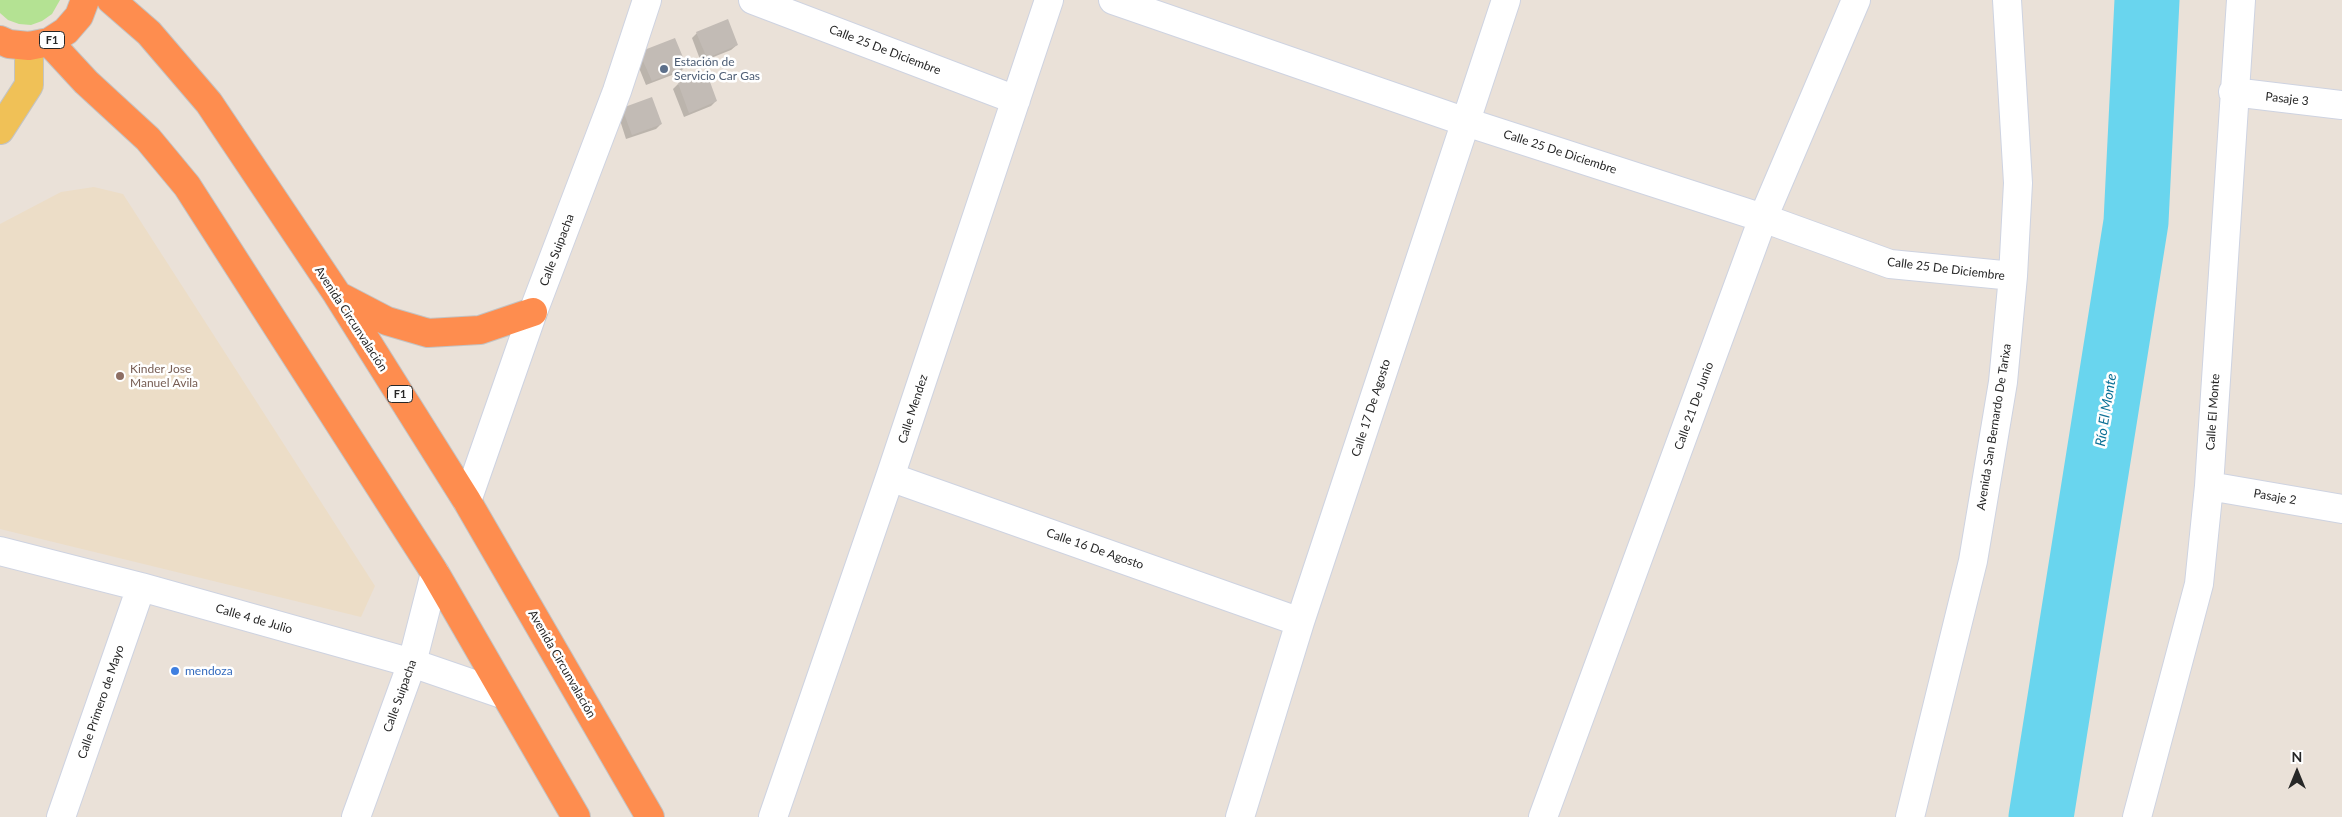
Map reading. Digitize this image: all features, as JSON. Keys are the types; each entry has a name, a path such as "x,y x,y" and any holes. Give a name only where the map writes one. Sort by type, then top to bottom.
{"highway":[{"name":"F1","path":"0,40 8,44 39,44 66,31 79,16 84,0"},
{"name":"Avenida Circunvalación","path":"111,0 149,33 209,103 337,294 467,501 650,817"},
{"name":"F1","path":"39,44 86,82 148,138 187,186 435,572 576,817"},
{"path":"337,294 386,321 428,333 480,330 534,312"}],"main road":[{"path":"0,130 29,85 39,44"}],"street":[{"name":"Calle Suipacha","path":"467,501 534,312 617,91 647,0"},
{"name":"Calle 25 De Diciembre","path":"753,0 1016,100"},
{"name":"Calle Mendez","path":"773,817 890,477 1049,0"},
{"name":"Calle 25 De Diciembre","path":"1113,0 1466,122 1764,218 1890,264 2013,276"},
{"name":"Calle 17 De Agosto","path":"1240,817 1300,622 1506,0"},
{"name":"Calle 21 De Junio","path":"1543,817 1764,218 1856,0"},
{"name":"Avenida San Bernardo De Tarixa","path":"1910,817 1973,561 2003,382 2013,276 2018,184 2008,0"},
{"name":"Calle El Monte","path":"2137,817 2199,584 2209,486 2233,92 2241,0"},
{"name":"Pasaje 3","path":"2233,92 2342,105"},
{"name":"Calle 16 De Agosto","path":"890,477 1300,622"},
{"name":"Pasaje 2","path":"2209,486 2342,509"},
{"name":"Calle 4 de Julio","path":"0,551 412,663 505,695"},
{"name":"Calle Suipacha","path":"356,817 412,663 435,572"},
{"name":"Calle Primero de Mayo","path":"61,817 141,588"}],"shaded area":[{"name":"Kinder Jose Manuel Avila","path":"94,187 123,194 375,586 361,617 0,529 0,224 61,192"}],"green space":[{"path":"0,0 60,0 52,14 42,21 31,25 19,24 8,20 0,13"}],"building":[{"path":"728,19 738,45 707,58 696,32"},
{"path":"675,38 687,67 652,81 639,52"},
{"path":"706,71 717,101 689,113 678,83"},
{"path":"652,97 662,124 632,135 622,108"}],"waterway":[{"name":"Río El Monte","path":"2041,817 2136,222 2147,0"}],"place":[{"name":"Estación de Servicio Car Gas","path":"664,69"},
{"name":"Kinder Jose Manuel Avila","path":"120,376"},
{"name":"mendoza","path":"175,671"}]}
